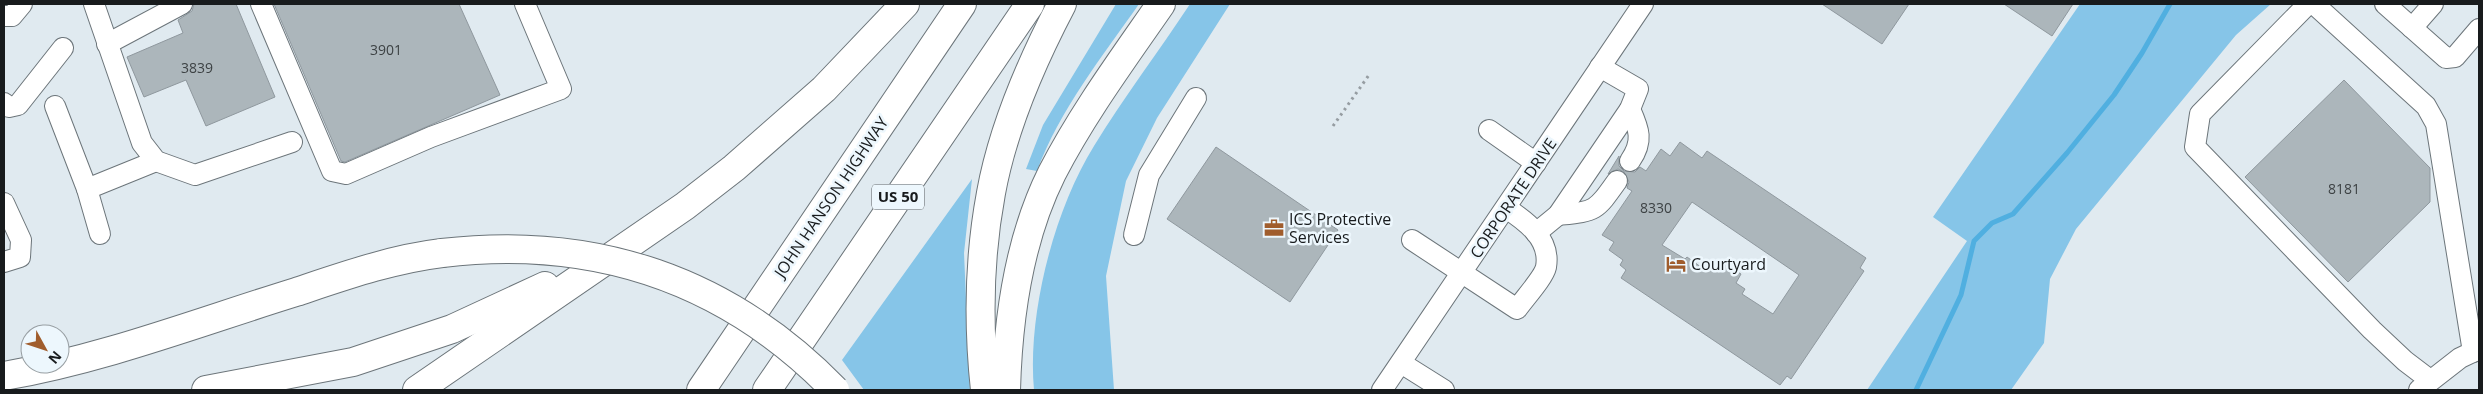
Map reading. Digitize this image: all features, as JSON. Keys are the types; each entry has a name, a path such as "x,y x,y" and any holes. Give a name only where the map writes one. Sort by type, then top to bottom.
{"highway":[{"path":"417,390 686,206 783,128 861,52 905,4"},
{"name":"JOHN HANSON HIGHWAY","path":"701,390 962,4"},
{"name":"US 50","path":"767,390 1030,4"},
{"path":"985,390 980,346 982,284 991,192 1002,146 1021,92 1042,42 1062,4"},
{"path":"1006,390 1007,348 1013,302 1035,217 1052,175 1072,136 1161,4"},
{"path":"206,390 352,362 452,329 524,297 686,206"},
{"path":"4,376 38,370 103,352 412,257 478,249 528,249 622,263 664,275 703,292 740,312 774,336 810,365 835,390"}],"street":[{"path":"94,4 142,143 156,162 195,175 292,142"},
{"path":"107,44 182,4"},
{"path":"261,4 332,171 346,174 431,137 561,88 525,4"},
{"name":"CORPORATE DRIVE","path":"1382,390 1463,273 1643,4"},
{"path":"2308,4 2200,114 2196,147 2372,330 2405,361 2424,385 2460,358 2476,350 2463,287 2436,124 2426,106 2314,4"},
{"path":"2385,4 2446,58 2455,57 2479,29"},
{"path":"2412,28 2433,4"},
{"path":"4,103 9,106 18,104 63,48"},
{"path":"1536,233 1558,215 1630,109 1638,89 1600,67"},
{"path":"1134,235 1150,175 1196,98"},
{"path":"55,106 87,189 100,234"},
{"path":"1630,109 1639,128 1640,141 1630,161"},
{"path":"1489,130 1536,163"},
{"path":"87,189 156,162"},
{"path":"1558,215 1592,211 1601,204 1617,181"},
{"path":"4,203 21,240 20,258 4,262"},
{"path":"1412,240 1517,309 1546,268 1545,253 1530,224 1506,208"},
{"path":"1401,363 1444,390"}],"path":[{"path":"1333,126 1368,76"}],"shaded area":[{"path":"1116,4 1139,4 1083,84 1057,126 1037,171 1026,169 1043,125"},
{"path":"1190,4 1230,4 1157,118 1126,181 1106,276 1114,390 1034,390 1033,361 1039,297 1046,264 1067,201 1094,146"},
{"path":"2080,4 2271,4 2236,35 2076,229 2050,279 2044,343 2011,390 1867,390 1967,241 1933,217"},
{"path":"972,179 964,253 970,390 864,390 842,360"}],"building":[{"path":"194,4 236,4 275,97 206,126 186,80 144,97 127,57 183,33 178,20 192,11"},
{"path":"274,4 459,4 500,95 345,162 341,161"},
{"path":"1822,4 1909,4 1882,44"},
{"path":"2004,4 2073,4 2052,36"},
{"path":"2344,80 2430,168 2430,202 2348,282 2245,177"},
{"name":"Courtyard","path":"1680,142 1702,158 1707,151 1866,258 1860,268 1864,271 1791,379 1787,376 1780,385 1621,278 1626,270 1620,265 1623,260 1609,250 1614,242 1602,235 1632,191 1627,188 1629,182 1624,172 1618,169 1608,174 1619,156 1619,166 1624,171 1635,172 1640,167 1646,171 1661,149 1670,156","holes":["1692,202 1799,275 1773,314 1742,294 1745,289 1736,283 1741,274 1723,262 1716,270 1708,264 1705,270 1687,257 1685,259 1662,245"]},
{"path":"1216,147 1338,230 1290,302 1167,219"}],"waterway":[{"path":"1916,390 1961,295 1974,241 1992,223 2013,214 2067,153 2114,95 2142,53 2170,4"}],"place":[{"name":"ICS Protective Services","path":"1274,228"},
{"name":"Courtyard","path":"1676,264"}]}
